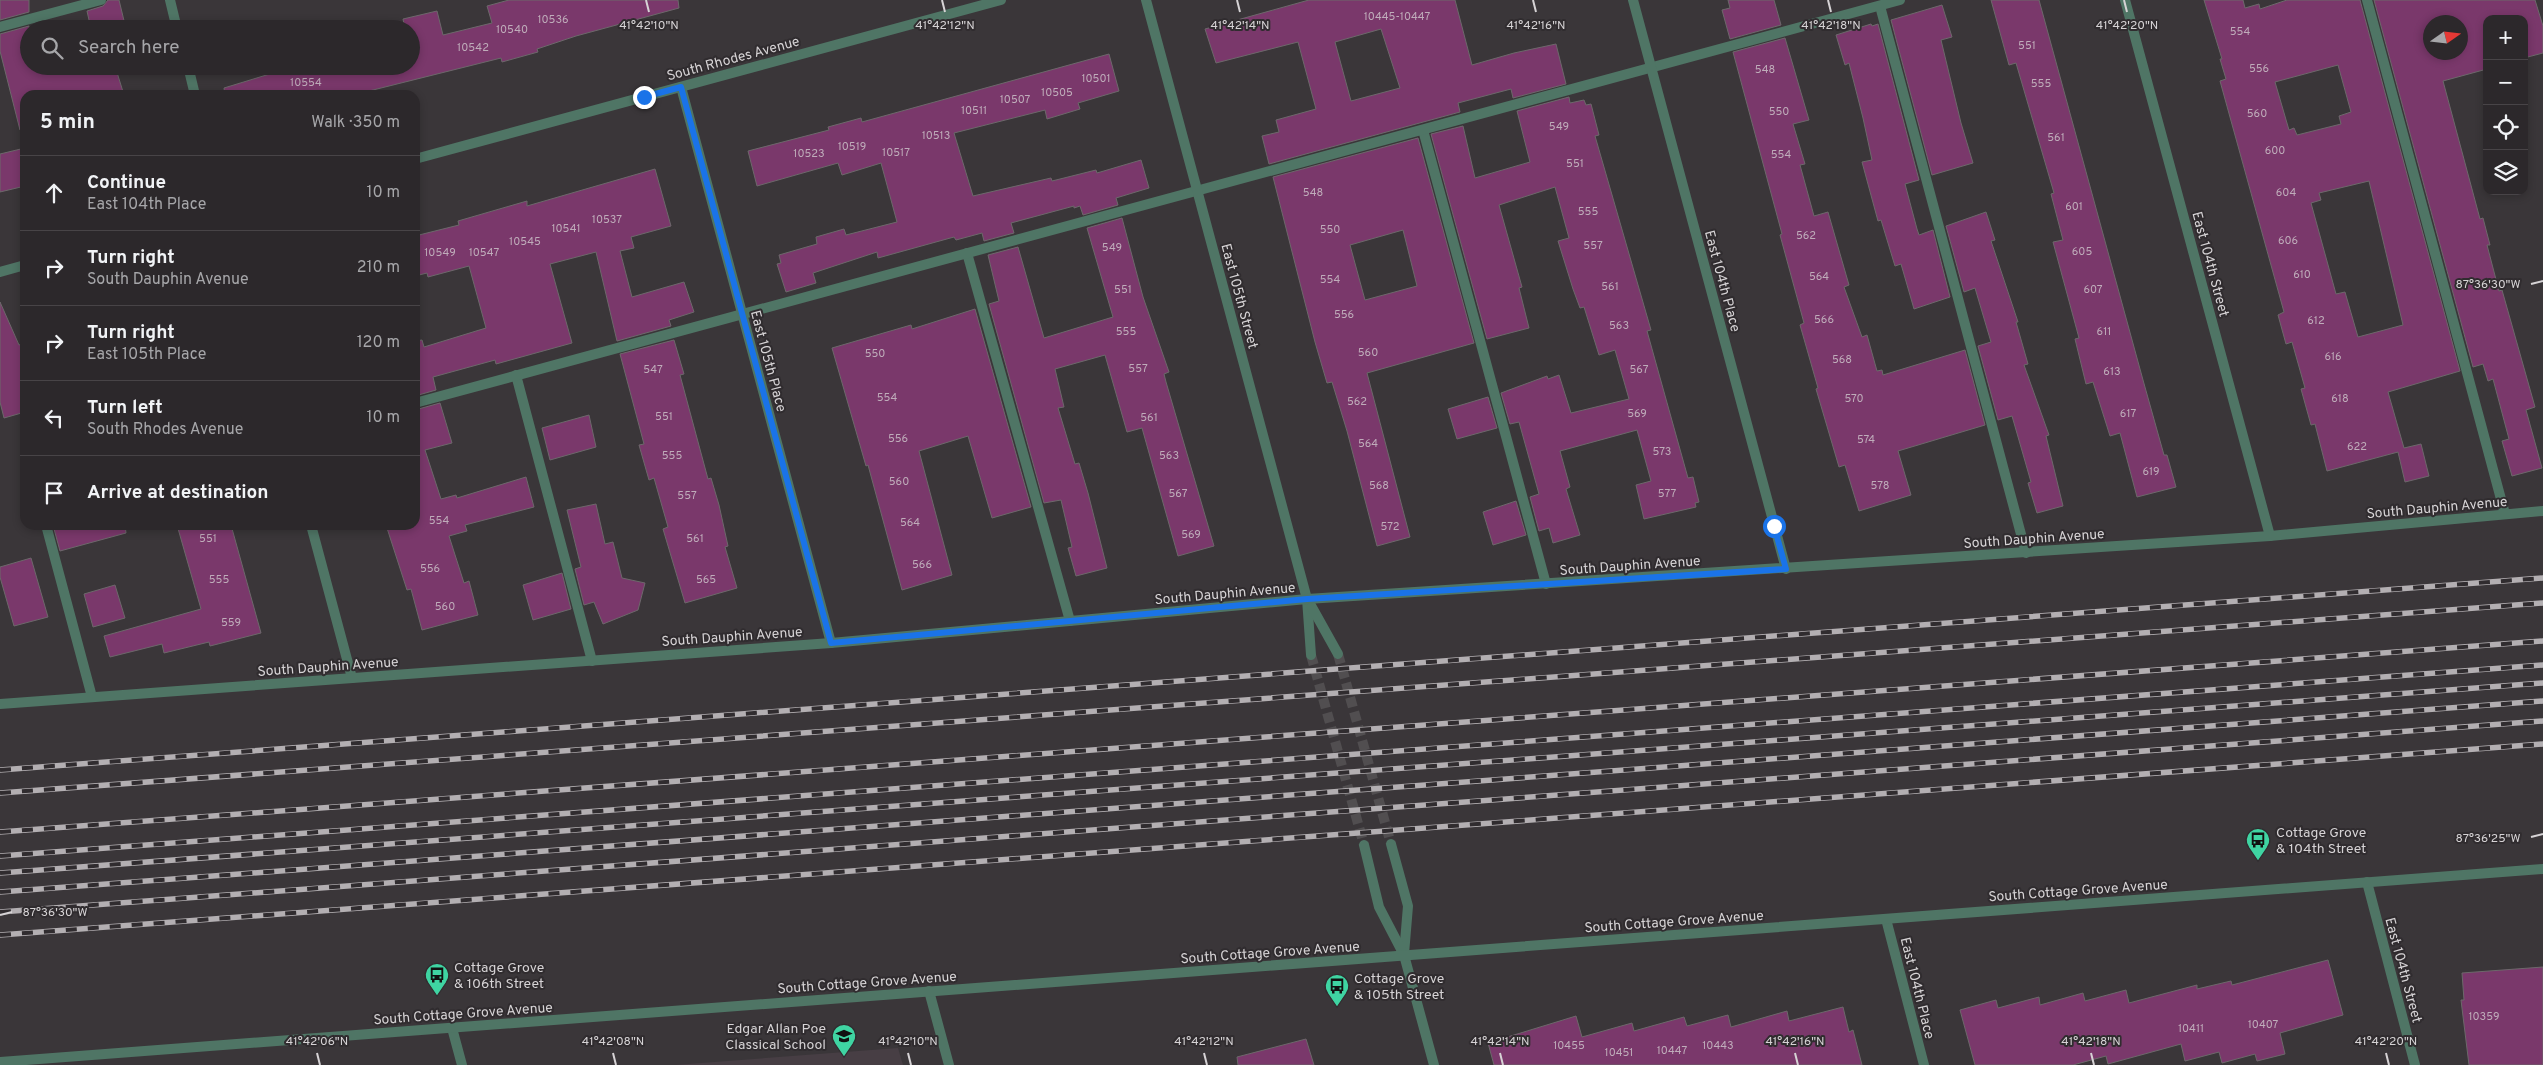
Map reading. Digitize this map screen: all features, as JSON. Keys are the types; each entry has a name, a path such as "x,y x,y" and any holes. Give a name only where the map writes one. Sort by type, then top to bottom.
{"street":[{"path":"26,20 101,0"},
{"path":"170,0 175,20"},
{"name":"South Rhodes Avenue","path":"420,158 1001,0"},
{"name":"East 105th Street","path":"1146,0 1307,599 1311,655"},
{"name":"East 104th Place","path":"1633,0 1786,569"},
{"path":"420,402 1900,0"},
{"name":"East 104th Street","path":"2125,0 2270,536"},
{"path":"2367,0 2505,514"},
{"path":"1880,6 2026,553"},
{"path":"0,27 20,22"},
{"path":"190,75 194,90"},
{"name":"East 105th Place","path":"681,87 831,643"},
{"path":"1423,130 1546,584"},
{"path":"967,253 1070,621"},
{"path":"0,272 20,266"},
{"path":"516,376 592,660"},
{"name":"South Dauphin Avenue","path":"0,704 831,643 1307,599 2270,536 2543,511"},
{"path":"47,530 92,697"},
{"path":"312,530 352,678"},
{"name":"East 105th Street","path":"1307,599 1338,654"},
{"path":"1391,844 1408,906 1404,955"},
{"path":"1364,845 1379,907 1404,955 1434,1065"},
{"name":"South Cottage Grove Avenue","path":"0,1062 2543,869"},
{"name":"East 104th Street","path":"2367,882 2415,1065"},
{"name":"East 104th Place","path":"1886,919 1924,1065"},
{"path":"929,992 949,1065"},
{"path":"452,1028 462,1065"}],"shaded area":[{"name":"Edgar Allan Poe Classical School","path":"898,1048 903,1065 675,1065"}],"building":[{"path":"0,0 29,0 29,12 0,20"},
{"path":"108,0 119,0 124,20 89,20 87,11 103,6"},
{"path":"509,0 678,0 679,8 576,36 537,49 538,52 502,62 501,58 373,90 224,90 224,88 267,75 420,75 420,20 403,19 437,11 443,35 492,23 487,6"},
{"path":"1309,0 1455,0 1472,65 1556,44 1566,84 1513,98 1511,89 1458,103 1460,112 1269,164 1262,136 1279,132 1276,120 1316,109 1298,42 1216,63 1205,29","holes":["1381,29 1400,88 1351,101 1335,42"]},
{"path":"1728,0 1774,0 1781,25 1730,39 1722,10 1730,8"},
{"path":"1991,0 2039,0 2164,455 2167,455 2176,487 2137,497 2120,433 2110,436 2093,382 2086,384 2075,339 2079,338 2053,242 2063,240 2051,194 2054,193 2016,63 2009,65"},
{"path":"2204,0 2243,0 2245,8 2259,4 2260,9 2287,0 2360,0 2460,371 2388,392 2404,448 2421,444 2429,476 2405,482 2398,452 2327,471 2315,424 2311,425 2301,389 2305,388 2292,342 2286,344 2278,315 2284,312 2220,81 2226,79 2220,59 2222,59","holes":["2338,65 2351,112 2339,116 2341,124 2297,135 2294,128 2289,130 2275,82","2369,181 2403,325 2358,337 2345,292 2336,294 2311,203 2321,200 2319,193"]},
{"path":"2374,0 2535,0 2543,26 2543,53 2528,57 2528,15 2483,15 2483,70 2443,81 2480,219 2483,218 2490,245 2487,245 2499,291 2502,290 2535,407 2526,410 2542,468 2512,476 2502,441 2509,439 2493,379 2488,381 2483,364 2473,367"},
{"path":"1942,5 1952,37 1941,40 1961,123 1973,163 1932,175 1891,20"},
{"path":"1871,24 1872,26 1878,24 1919,180 1905,184 1917,229 1919,235 1933,230 1950,297 1914,309 1901,264 1895,266 1881,220 1878,221 1862,162 1872,160 1863,118 1849,63 1845,65 1836,35"},
{"path":"20,28 20,75 118,75 122,90 20,90 20,130 0,51 0,34"},
{"path":"1785,38 1809,120 1793,124 1805,164 1800,165 1814,216 1828,212 1849,285 1844,287 1862,337 1867,335 1877,371 1882,370 1883,375 1965,350 1985,425 1898,451 1911,495 1859,511 1845,465 1839,467 1816,389 1818,388 1800,325 1804,323 1733,52"},
{"path":"1109,54 1119,91 1078,103 1080,109 1047,119 1045,110 954,133 973,196 1051,178 1052,181 1096,170 1097,173 1141,160 1149,188 1116,198 1118,205 1083,215 1080,206 1074,208 1074,206 1011,223 1014,233 984,241 982,233 956,240 954,237 878,258 877,252 813,273 816,283 786,292 777,264 781,263 779,255 817,244 816,237 844,229 846,235 897,222 881,163 842,175 838,163 757,186 748,151 829,130 828,127 861,118 862,122"},
{"path":"1569,97 1570,103 1584,100 1586,105 1591,104 1599,135 1595,136 1651,330 1647,331 1688,478 1693,477 1699,502 1695,503 1696,507 1644,519 1636,485 1651,481 1637,430 1560,451 1570,487 1566,489 1580,535 1553,543 1549,528 1539,531 1530,497 1539,494 1519,422 1510,424 1501,393 1547,376 1548,379 1559,375 1571,413 1629,399 1615,350 1599,355 1584,307 1580,308 1573,289 1558,241 1569,238 1555,187 1499,205 1522,287 1519,288 1529,328 1487,339 1431,134 1463,126 1475,178 1530,162 1517,111"},
{"path":"1418,138 1474,343 1367,373 1410,537 1377,546 1347,431 1332,382 1327,383 1315,342 1273,177","holes":["1403,230 1417,286 1365,300 1350,245"]},
{"path":"20,149 20,187 0,192 0,154"},
{"path":"655,169 671,226 631,237 634,248 620,251 632,297 684,282 694,312 669,320 671,326 617,341 596,252 550,264 572,343 496,364 495,360 433,377 436,390 420,395 420,340 422,340 424,347 486,328 469,266 428,277 427,273 420,275 420,235 459,225 458,221 527,201 527,206"},
{"path":"1986,212 1995,240 1991,241 2018,322 2016,322 2028,364 2024,365 2049,435 2046,436 2063,506 2037,513 2028,483 2031,482 2012,416 1998,420 1978,346 1991,342 1975,288 1964,292 1946,226"},
{"path":"1122,218 1143,297 1169,372 1164,374 1166,382 1214,546 1178,556 1142,428 1127,432 1105,355 1055,369 1064,407 1058,408 1075,464 1079,463 1107,568 1076,576 1068,548 1072,547 1061,500 1044,503 989,304 999,301 988,255 1018,247 1044,338 1113,317 1087,228"},
{"path":"0,302 20,345 20,413 4,418 0,402"},
{"path":"975,309 1031,507 992,518 968,436 919,451 952,575 902,590 868,465 866,466 832,348 911,325 912,329"},
{"path":"674,340 684,374 680,375 708,479 711,478 719,505 728,546 725,547 737,588 685,603 663,529 668,527 654,478 649,480 639,445 644,444 620,354"},
{"path":"1488,397 1497,428 1457,439 1448,409"},
{"path":"440,403 452,443 425,450 441,499 456,495 457,498 526,477 534,507 465,525 467,531 449,536 464,583 469,581 478,615 422,630 411,589 407,590 388,530 420,530 420,409"},
{"path":"589,415 596,447 550,460 542,428"},
{"path":"1516,501 1526,535 1493,545 1483,512"},
{"path":"596,504 605,544 613,542 622,578 645,583 638,610 603,624 594,602 584,605 575,569 581,567 567,510"},
{"path":"54,530 126,530 126,533 60,551"},
{"path":"178,530 232,530 261,633 210,646 209,642 164,653 162,644 110,657 104,636 201,609"},
{"path":"31,558 48,617 14,626 0,577 0,567"},
{"path":"562,573 571,609 533,620 523,585"},
{"path":"115,585 125,618 93,627 84,594"},
{"path":"2328,960 2343,1015 2280,1033 2285,1054 2257,1061 2255,1054 2222,1063 2219,1052 2185,1061 2181,1044 2108,1064 2106,1056 2073,1065 1975,1065 1960,1010 1996,1000 1998,1008 2039,997 2040,1005 2083,993 2085,1001 2126,990 2129,1003 2197,985 2197,989 2231,981 2232,985"},
{"path":"2543,967 2543,1065 2469,1065 2461,1000 2464,1000 2462,973"},
{"path":"1843,1007 1849,1032 1853,1030 1862,1065 1494,1065 1488,1043 1576,1016 1582,1037 1632,1023 1634,1031 1684,1017 1687,1026 1728,1015 1731,1027 1787,1011 1789,1021"},
{"path":"1306,1039 1314,1065 1238,1065 1237,1057"}],"tunnel":[{"path":"1338,654 1391,844"},
{"path":"1311,655 1364,845"}],"railway":[{"path":"0,770 2543,578"},
{"path":"0,793 2543,603"},
{"path":"0,832 2543,641"},
{"path":"0,856 2543,665"},
{"path":"0,873 2543,683"},
{"path":"0,892 2543,701"},
{"path":"0,912 2543,721"},
{"path":"0,935 2543,744"}],"place":[{"name":"Cottage Grove & 104th Street","path":"2258,861"},
{"name":"Cottage Grove & 106th Street","path":"437,996"},
{"name":"Cottage Grove & 105th Street","path":"1337,1007"},
{"name":"Edgar Allan Poe Classical School","path":"844,1057"}],"route":[{"path":"644,97 681,87 831,643 1307,599 1786,569 1774,526"}]}
